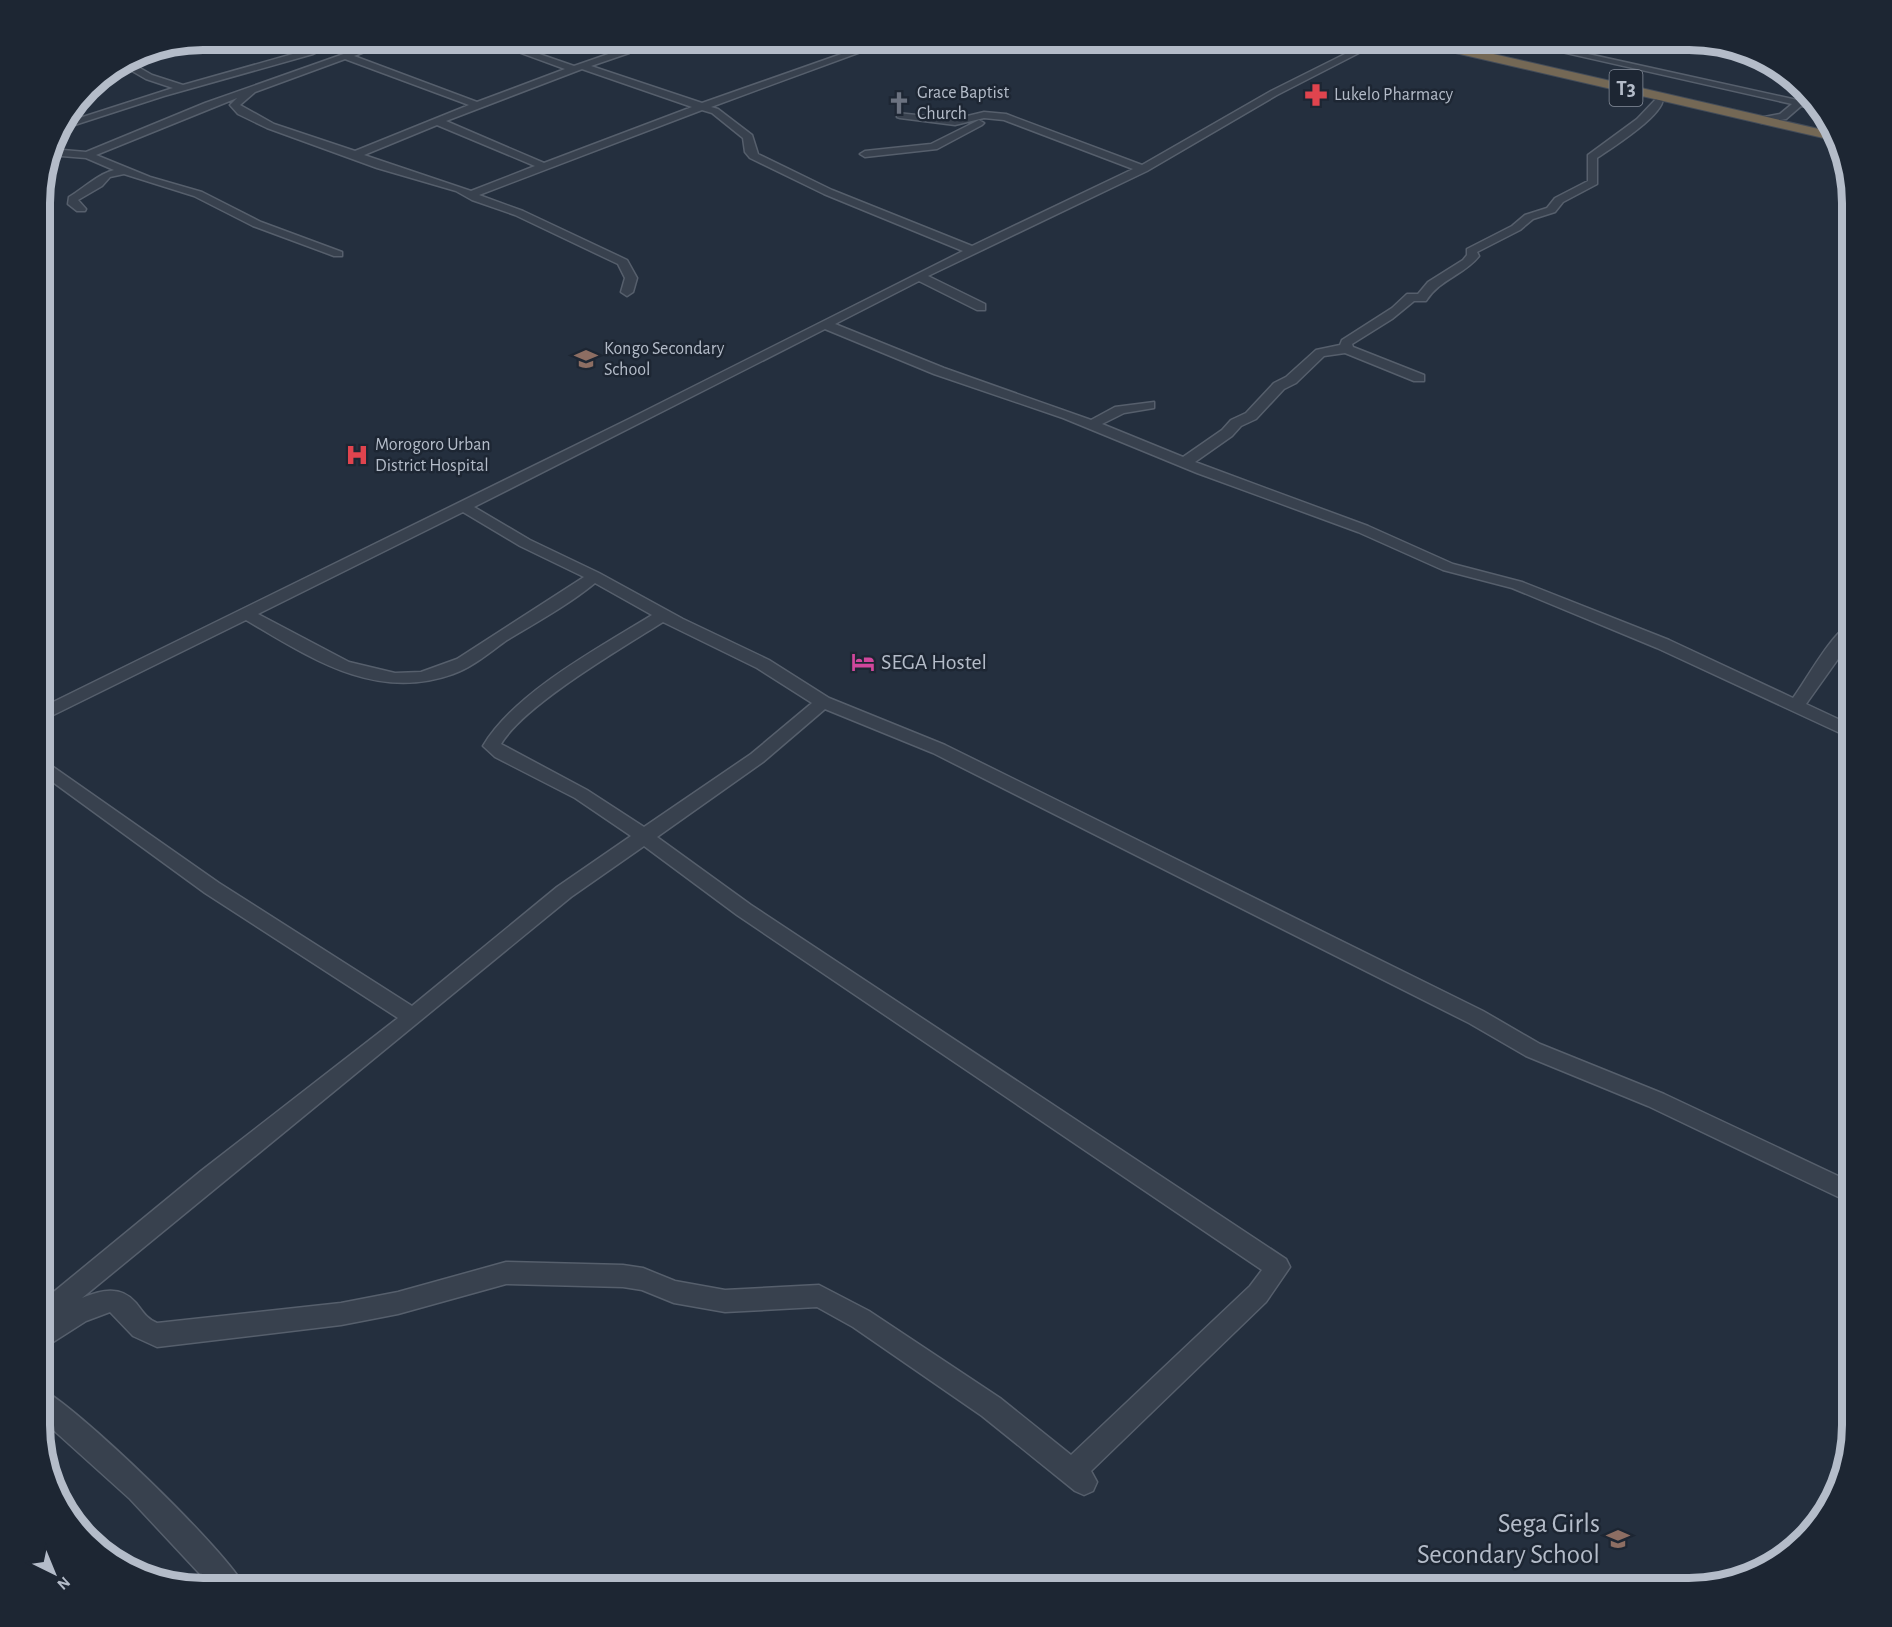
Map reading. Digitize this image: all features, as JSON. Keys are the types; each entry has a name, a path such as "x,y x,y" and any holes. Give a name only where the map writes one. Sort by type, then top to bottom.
{"highway":[{"name":"T3","path":"1460,50 1827,135"}],"street":[{"path":"72,123 179,89 208,92 315,50"},
{"path":"58,154 66,156 87,154 117,140 228,98 366,50"},
{"path":"523,50 704,107 722,115 747,137 750,152 754,156 828,192 971,250"},
{"path":"355,155 436,121 627,50"},
{"path":"469,195 862,50"},
{"path":"50,711 464,507 971,250 1143,169 1274,93 1360,50"},
{"path":"1555,50 1808,105"},
{"path":"347,57 478,105"},
{"path":"132,67 179,89 208,92 228,98"},
{"path":"251,90 235,105 240,112 280,130 331,144 381,166 459,189 469,195 519,213 623,262 631,278 627,292"},
{"path":"1347,349 1346,343 1397,312 1411,297 1422,298 1435,280 1463,266 1473,256 1472,251 1516,228 1529,217 1551,210 1559,200 1593,182 1592,157 1632,128 1658,106 1660,100"},
{"path":"1762,120 1783,117 1803,100"},
{"path":"900,115 955,122 997,115 1026,122 1143,169"},
{"path":"865,154 933,147 997,115"},
{"path":"436,121 543,166"},
{"path":"87,154 146,179 198,194 257,224 338,254"},
{"path":"81,208 73,204 73,199 98,184 106,175 127,170"},
{"path":"919,276 981,307"},
{"path":"824,324 939,371 1092,424 1184,462 1363,529 1448,567 1517,585 1663,644 1843,728"},
{"path":"1184,462 1227,434 1236,423 1251,416 1279,386 1291,380 1320,353 1334,349 1347,349 1413,373 1419,378"},
{"path":"1092,424 1120,410 1149,405"},
{"path":"464,507 525,543 594,576 663,615 763,664 823,702 959,759 1476,1017 1533,1050 1656,1100 1843,1189"},
{"path":"246,614 328,659 364,673 393,680 424,678 450,669 560,603 594,576"},
{"path":"50,1332 76,1313 108,1301 119,1303 143,1331 157,1335 341,1314 398,1303 506,1273 623,1276 643,1279 674,1292 725,1301 819,1296 861,1319 991,1407 1078,1477 1277,1272 1278,1266 744,910 643,835 581,794 501,753 492,746 494,737 501,729 540,698 663,615"},
{"path":"1796,706 1814,682 1830,653 1843,639"},
{"path":"50,1310 209,1178 413,1017 564,892 757,758 823,702"},
{"path":"50,771 212,888 413,1017"},
{"path":"50,1410 150,1503 221,1578"}],"place":[{"name":"Lukelo Pharmacy","path":"1316,95"},
{"name":"Grace Baptist Church","path":"899,103"},
{"name":"Kongo Secondary School","path":"586,359"},
{"name":"Morogoro Urban District Hospital","path":"357,455"},
{"name":"SEGA Hostel","path":"863,662"},
{"name":"Sega Girls Secondary School","path":"1618,1539"}]}
